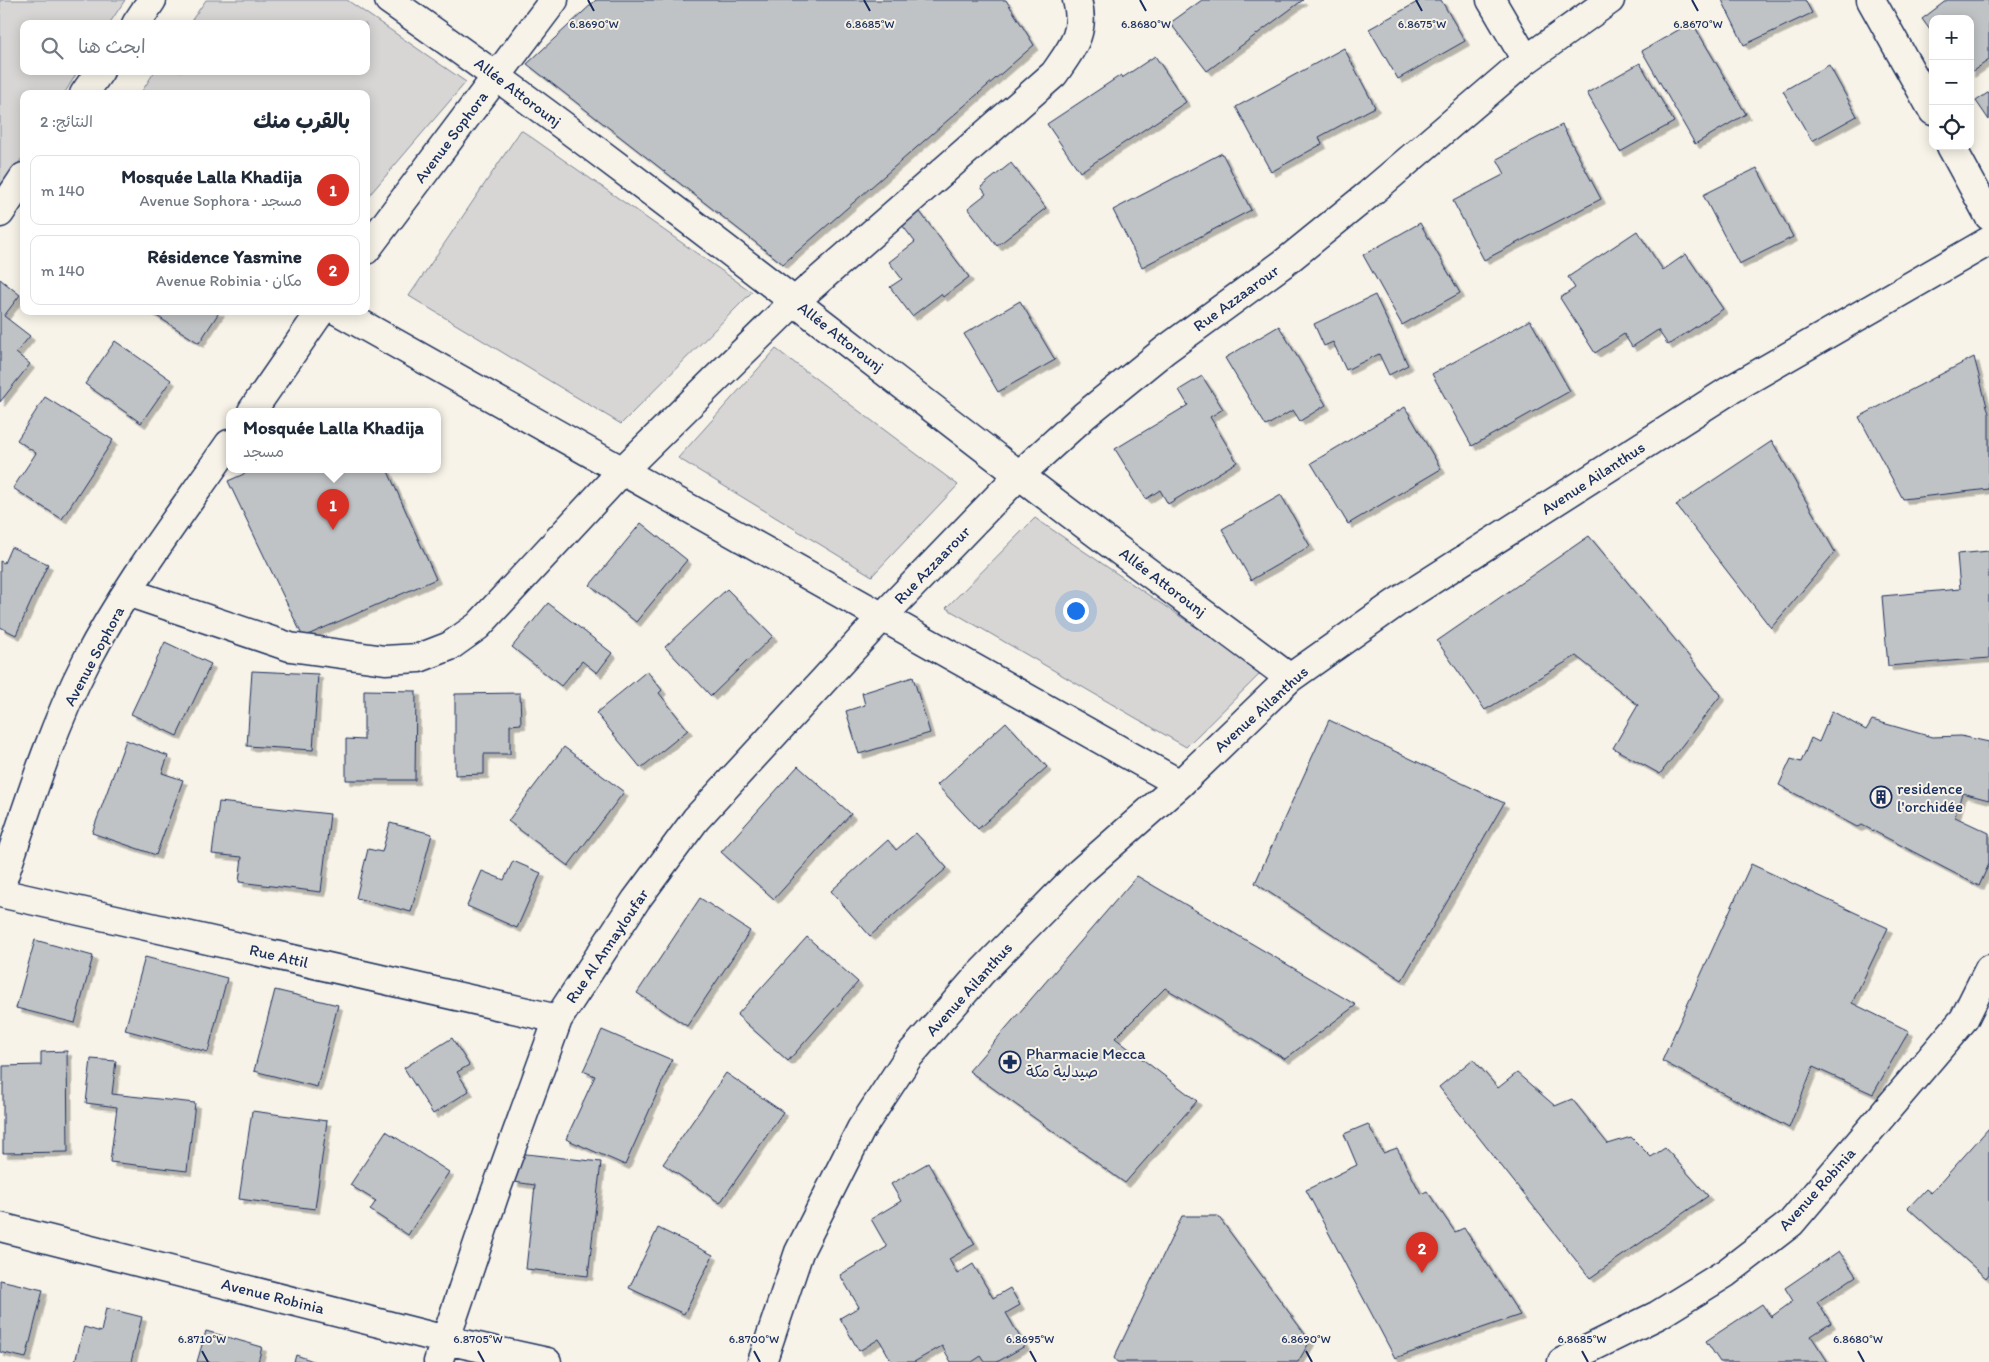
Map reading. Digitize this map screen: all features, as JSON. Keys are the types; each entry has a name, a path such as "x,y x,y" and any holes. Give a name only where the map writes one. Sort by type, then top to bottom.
{"street":[{"path":"139,20 152,0"},
{"name":"Allée Attorounj","path":"389,0 497,75 795,301 1019,475 1290,678"},
{"name":"Avenue Sophora","path":"370,245 554,0"},
{"path":"127,592 290,647 385,660 419,658 450,646 478,626 623,470 795,301 1054,74 1078,36 1081,22 1077,0"},
{"path":"1491,0 1526,60"},
{"name":"Rue Azzaarour","path":"881,618 1019,475 1084,414 1165,350 1284,263 1369,194 1526,60 1610,0"},
{"path":"1871,0 1930,105"},
{"path":"87,90 97,75"},
{"path":"1954,150 1989,216"},
{"path":"0,213 20,184"},
{"name":"Avenue Ailanthus","path":"762,1362 799,1252 861,1129 910,1056 980,974 1079,873 1180,784 1290,678 1396,603 1730,390 1989,241"},
{"path":"254,408 317,315"},
{"path":"345,315 623,470 881,618 1180,784"},
{"name":"Avenue Sophora","path":"0,888 51,741 86,662 127,592 226,448"},
{"name":"Rue Al Annayloufar","path":"442,1351 495,1192 558,1019 636,900 696,819 881,618"},
{"name":"Rue Attil","path":"0,893 558,1019"},
{"name":"Avenue Robinia","path":"1562,1362 1658,1315 1726,1273 1791,1223 1964,1019 1989,969"},
{"name":"Avenue Robinia","path":"0,1227 442,1351 547,1362"}],"shaded area":[{"path":"0,0 125,0 112,20 20,20 20,75 76,75 66,90 20,90 20,161 0,191"},
{"path":"206,0 347,0 466,82 370,194 370,90 143,90 152,75 370,75 370,20 192,20"},
{"path":"521,130 752,292 621,424 409,296"},
{"path":"776,349 958,485 872,576 678,458"},
{"path":"1035,518 1262,672 1186,747 946,608"}],"building":[{"path":"596,0 1006,0 1034,45 783,264 527,64"},
{"path":"1202,0 1303,0 1207,71 1170,23"},
{"path":"1421,0 1441,0 1465,41 1398,79 1369,29"},
{"path":"1722,0 1805,0 1812,13 1744,45"},
{"path":"1947,0 1989,0 1989,60 1974,70 1974,15 1929,15 1929,29 1922,19"},
{"path":"1692,22 1746,114 1695,144 1642,51"},
{"path":"1344,48 1375,107 1319,137 1322,144 1271,172 1236,107"},
{"path":"1155,56 1186,102 1080,172 1047,124 1121,75 1122,78"},
{"path":"1640,63 1674,122 1620,152 1587,93"},
{"path":"1829,65 1857,116 1812,141 1783,91"},
{"path":"1989,92 1989,120 1976,101"},
{"path":"1562,125 1601,199 1484,260 1453,201 1505,174 1497,159"},
{"path":"1222,153 1251,210 1142,267 1113,210"},
{"path":"1011,163 1046,208 997,246 968,208 986,194 981,187"},
{"path":"1757,168 1793,237 1739,264 1703,195"},
{"path":"914,204 969,277 943,297 941,294 912,316 890,287 902,279 889,262 915,242 896,217"},
{"path":"1420,223 1460,293 1402,325 1363,255"},
{"path":"1637,231 1663,270 1686,254 1723,309 1668,345 1658,330 1632,347 1624,334 1595,353 1560,298 1575,288 1568,277"},
{"path":"0,279 20,295 4,316 30,336 16,353 30,364 0,402"},
{"path":"1375,295 1408,365 1389,375 1379,354 1346,370 1333,342 1324,346 1314,324"},
{"path":"1020,301 1055,360 998,392 964,334"},
{"path":"155,315 217,315 199,343"},
{"path":"1530,320 1570,391 1472,446 1432,374"},
{"path":"1279,326 1326,405 1300,421 1293,410 1266,426 1225,358"},
{"path":"115,341 171,380 141,423 85,384"},
{"path":"1974,357 1989,414 1989,489 1903,499 1859,417"},
{"path":"1202,376 1223,409 1210,417 1237,462 1168,504 1160,490 1146,499 1115,449 1188,405 1179,390"},
{"path":"45,397 113,440 62,519 13,488 36,453 17,440"},
{"path":"1405,407 1441,469 1348,524 1311,463"},
{"path":"1772,441 1835,552 1771,628 1676,505"},
{"path":"246,473 389,473 436,579 303,637 228,481"},
{"path":"1281,495 1310,546 1251,580 1222,529"},
{"path":"641,523 687,560 636,622 590,585"},
{"path":"1589,536 1721,695 1660,774 1613,748 1638,705 1576,656 1485,710 1437,641"},
{"path":"11,547 48,564 16,635 0,627 0,561 4,563"},
{"path":"1989,551 1989,658 1888,666 1882,596 1960,589 1957,554"},
{"path":"727,589 773,636 711,696 665,647"},
{"path":"548,603 612,653 597,673 582,661 561,686 512,647"},
{"path":"165,642 211,664 177,736 131,714"},
{"path":"252,671 318,674 313,750 247,746"},
{"path":"647,671 662,690 659,693 688,730 641,768 596,713"},
{"path":"913,677 930,733 859,754 846,711 865,705 862,693"},
{"path":"364,690 416,691 415,780 346,780 346,739 364,740"},
{"path":"520,693 521,724 510,725 510,754 484,754 484,774 455,775 455,694"},
{"name":"residence l'orchidée","path":"1832,711 1866,730 1872,720 1932,737 1961,736 1989,742 1989,800 1962,793 1955,817 1989,833 1989,864 1979,886 1862,825 1857,827 1779,785 1791,759 1801,762 1811,738 1819,742"},
{"path":"1329,720 1504,803 1402,980 1255,883"},
{"path":"1006,722 1047,767 978,829 937,785"},
{"path":"126,740 168,756 162,773 183,780 156,855 92,833"},
{"path":"564,747 624,792 568,866 508,821"},
{"path":"798,766 851,814 774,899 721,852"},
{"path":"219,802 330,814 321,892 239,882 242,857 212,854"},
{"path":"390,823 432,834 411,912 356,898 368,849 382,852"},
{"path":"916,833 947,868 870,936 831,891 888,840 896,850"},
{"path":"513,861 541,873 517,928 467,906 482,871 504,880"},
{"path":"1751,864 1888,928 1852,1003 1909,1031 1873,1094 1813,1067 1789,1128 1662,1061"},
{"path":"1137,876 1356,1005 1285,1059 1165,988 1115,1038 1197,1101 1125,1183 969,1071"},
{"path":"700,898 750,931 687,1026 637,993"},
{"path":"807,937 858,982 788,1061 737,1015"},
{"path":"35,940 93,956 75,1023 16,1008"},
{"path":"145,957 227,978 208,1052 125,1030"},
{"path":"275,990 338,1005 317,1087 254,1071"},
{"path":"602,1030 672,1060 625,1165 566,1139 595,1076 583,1071"},
{"path":"452,1038 469,1065 457,1072 469,1091 433,1114 404,1068"},
{"path":"67,1051 68,1152 3,1153 3,1066 41,1065 41,1052"},
{"path":"91,1059 116,1061 112,1094 195,1103 187,1171 110,1162 117,1107 86,1103"},
{"path":"1473,1059 1498,1088 1517,1073 1555,1106 1572,1099 1608,1144 1631,1137 1651,1157 1665,1148 1708,1196 1590,1278 1439,1087"},
{"path":"726,1073 783,1112 720,1203 663,1164"},
{"path":"252,1111 327,1121 315,1209 239,1199"},
{"path":"1368,1124 1383,1153 1397,1148 1421,1194 1427,1191 1455,1232 1464,1228 1520,1315 1395,1358 1306,1190 1357,1165 1344,1134"},
{"path":"1989,1128 1989,1274 1986,1278 1908,1208 1926,1189 1931,1193"},
{"path":"386,1131 449,1172 408,1235 370,1210 376,1201 350,1185"},
{"path":"517,1153 601,1162 588,1276 526,1269 535,1185 514,1182"},
{"path":"928,1163 975,1244 949,1259 957,1274 973,1264 993,1298 1010,1288 1020,1305 1006,1313 1025,1346 997,1362 985,1362 981,1356 972,1362 951,1362 942,1346 914,1362 892,1362 879,1339 859,1351 840,1318 859,1307 840,1275 887,1247 871,1219 901,1201 891,1184"},
{"path":"1182,1216 1218,1216 1310,1341 1298,1362 1117,1362 1114,1358"},
{"path":"658,1228 713,1255 684,1314 629,1288"},
{"path":"1839,1251 1856,1276 1817,1302 1831,1323 1811,1336 1828,1362 1720,1362 1706,1341 1762,1304 1771,1317 1793,1301 1785,1288"},
{"path":"0,1280 43,1290 26,1358 0,1352"},
{"path":"106,1308 142,1317 131,1362 75,1362 84,1327 101,1332"},
{"path":"206,1331 262,1347 258,1362 197,1362"},
{"path":"296,1355 316,1362 294,1362"}],"place":[{"name":"Mosquée Lalla Khadija","path":"333,530"},
{"name":"residence l'orchidée","path":"1881,797"},
{"name":"Pharmacie Mecca صيدلية مكة","path":"1010,1062"},
{"name":"Résidence Yasmine","path":"1422,1273"}]}
